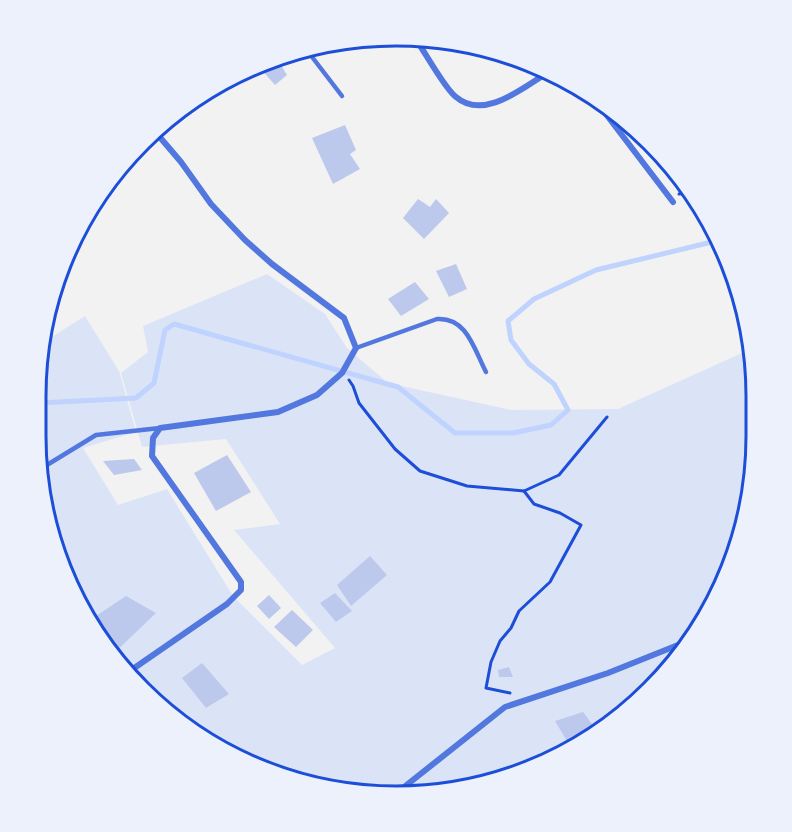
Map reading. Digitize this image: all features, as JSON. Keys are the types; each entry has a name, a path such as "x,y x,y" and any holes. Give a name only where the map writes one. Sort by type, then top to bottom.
{"street":[{"path":"421,47 455,97 470,105 486,105 505,98 540,78"},
{"path":"611,121 673,202"},
{"path":"135,668 227,604 241,590 241,582 152,456 153,438 160,428 278,412 317,395 342,373 356,348 344,318 272,264 245,240 211,204 161,138"},
{"path":"406,786 506,707 608,673 675,646"}],"lane":[{"path":"312,57 342,96"},
{"path":"356,348 437,319 446,318 453,320 464,329 486,372"},
{"path":"47,465 96,435 160,428"}],"path":[{"path":"342,373 353,386 359,403 395,449 420,471 467,486 524,491 559,475 607,417"},
{"path":"519,691 510,693 486,688 491,662 500,641 511,628 519,611 550,582 581,525 560,513 534,504 524,491"}],"shaded area":[{"path":"267,274 325,314 347,348 388,383 511,410 618,409 743,352 746,436 743,482 734,526 719,570 687,630 643,683 590,727 530,759 464,779 396,786 328,779 262,759 202,727 166,699 133,666 93,611 73,570 58,526 47,459 46,396 49,350 51,337 85,316 119,371 136,432 83,448 118,505 167,489 233,596 302,665 335,648 234,530 280,524 226,439 142,447 121,373 148,352 143,326"}],"building":[{"path":"282,66 287,75 275,85 264,72"},
{"path":"345,125 356,150 350,154 360,169 333,184 312,138"},
{"path":"418,199 430,207 436,199 449,213 424,239 403,218"},
{"path":"456,264 467,289 449,297 436,271"},
{"path":"415,282 429,299 401,316 388,299"},
{"path":"227,455 251,492 216,511 194,473"},
{"path":"134,459 142,470 114,475 103,461"},
{"path":"370,556 387,575 351,606 337,585"},
{"path":"335,593 352,611 336,622 320,603"},
{"path":"269,595 281,608 269,619 257,606"},
{"path":"126,596 156,613 119,649 96,616"},
{"path":"292,610 313,630 296,647 274,627"},
{"path":"202,663 229,694 206,708 182,678"},
{"path":"509,667 513,677 499,677 498,670"},
{"path":"583,712 593,725 567,741 555,721"}],"waterway":[{"path":"46,403 136,398 154,383 165,330 174,324 398,387 455,433 513,433 551,425 568,410 554,384 529,364 511,340 508,321 534,299 596,270 710,243"}]}
